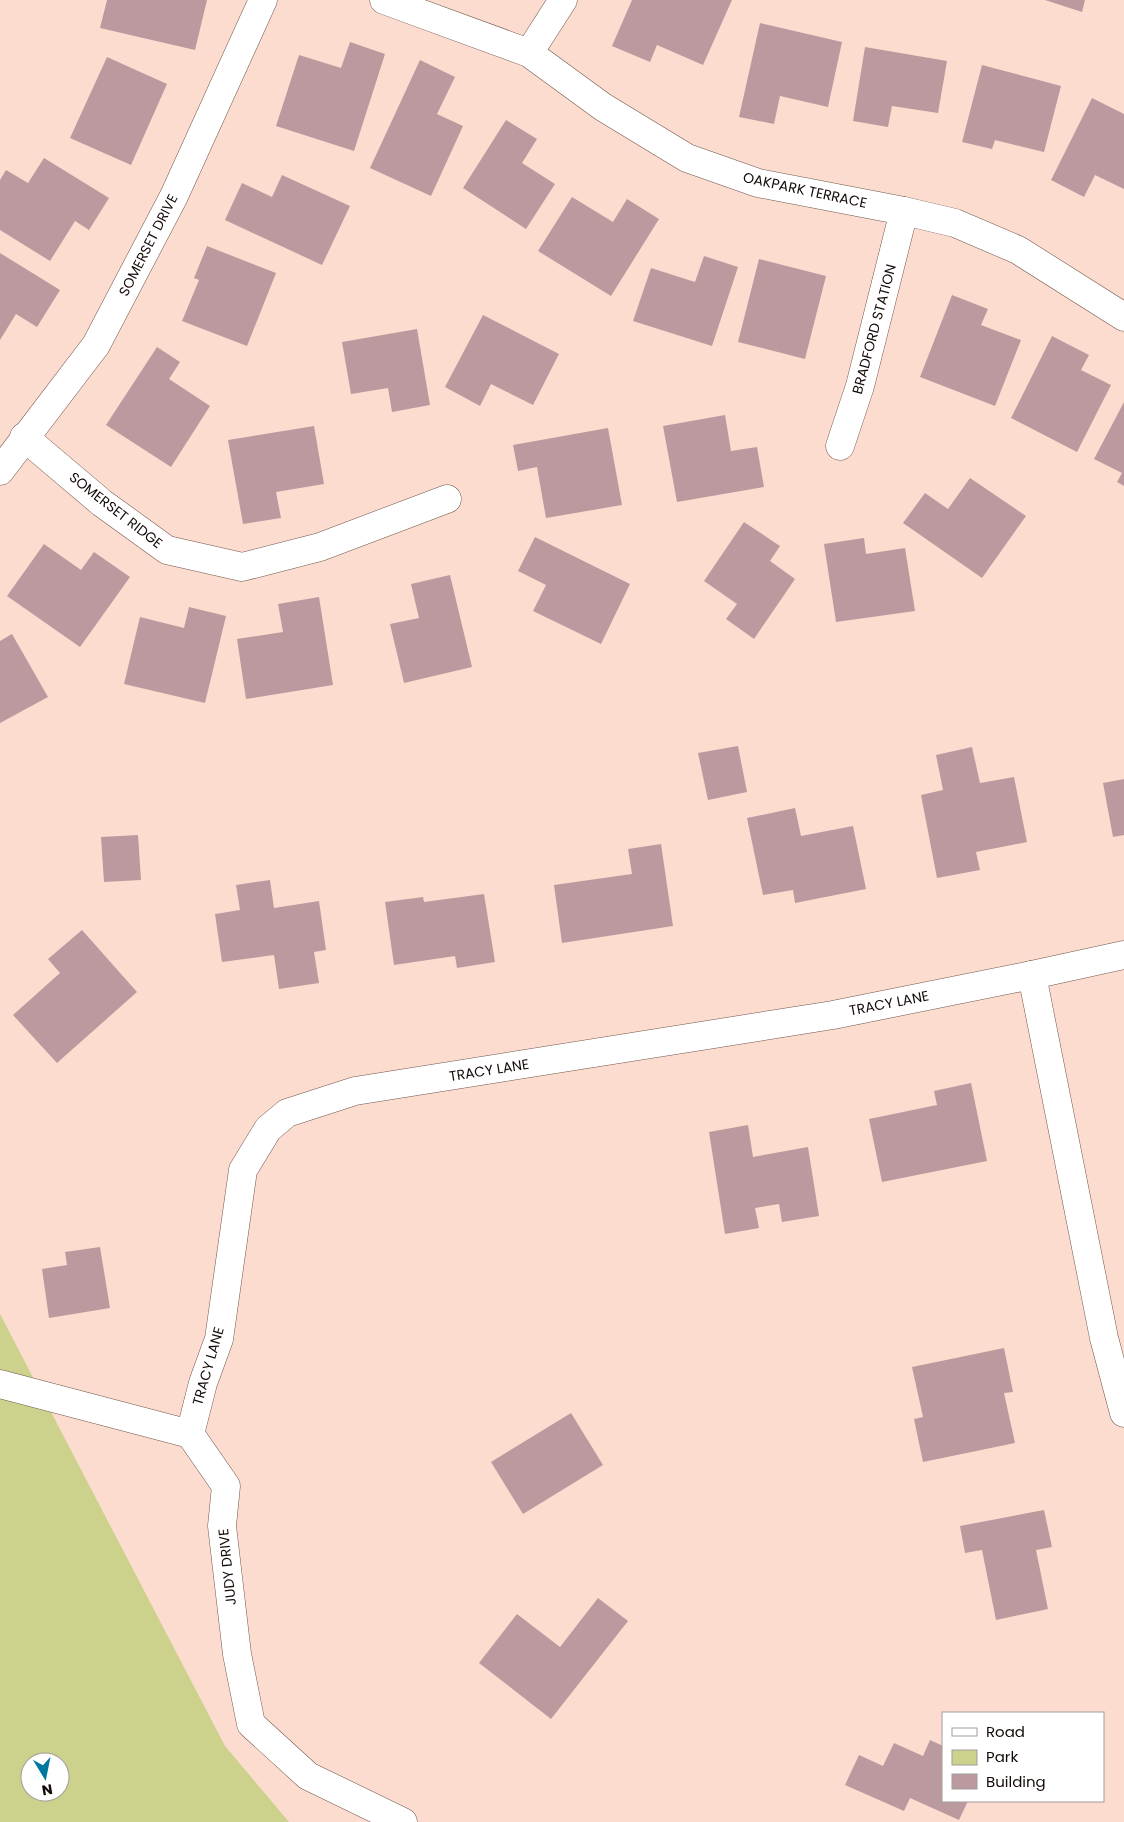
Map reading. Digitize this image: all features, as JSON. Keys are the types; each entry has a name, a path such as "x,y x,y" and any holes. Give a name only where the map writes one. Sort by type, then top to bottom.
{"street":[{"name":"SOMERSET DRIVE","path":"0,471 24,437 96,345 174,196 264,0"},
{"name":"OAKPARK TERRACE","path":"384,0 529,53 603,107 687,158 758,183 904,211 955,223 1018,250 1124,318"},
{"path":"529,53 563,0"},
{"name":"BRADFORD STATION","path":"840,446 863,376 904,211"},
{"name":"SOMERSET RIDGE","path":"24,437 102,503 167,550 242,567 320,547 447,499"},
{"name":"TRACY LANE","path":"190,1434 203,1384 219,1339 243,1170 268,1129 287,1113 355,1091 832,1015 1124,955"},
{"path":"1032,975 1104,1338 1124,1413"},
{"path":"0,1384 190,1434"},
{"name":"JUDY DRIVE","path":"190,1434 226,1486 222,1526 237,1654 251,1724 308,1776 403,1822"}],"green space":[{"path":"0,1314 225,1746 289,1822 0,1822"}],"building":[{"path":"107,0 207,0 195,50 100,28"},
{"path":"632,0 732,0 703,65 657,45 650,62 612,46"},
{"path":"1045,0 1085,0 1082,12"},
{"path":"760,23 842,42 828,107 780,96 774,124 739,117"},
{"path":"350,42 385,54 354,151 276,126 299,55 341,68"},
{"path":"865,47 947,61 938,113 892,106 888,127 853,121"},
{"path":"107,57 167,84 131,165 70,138"},
{"path":"420,60 455,77 437,114 463,126 431,196 370,168"},
{"path":"982,65 1061,86 1044,152 995,140 992,149 962,142"},
{"path":"1092,98 1124,114 1124,189 1095,175 1084,197 1051,180"},
{"path":"506,120 537,139 522,163 555,184 526,229 463,188"},
{"path":"44,158 109,198 89,230 75,221 50,261 0,230 0,180 6,170 28,183"},
{"path":"282,175 350,206 322,265 225,220 242,183 272,197"},
{"path":"572,197 613,222 627,199 659,219 611,296 538,251"},
{"path":"207,246 276,273 247,346 182,321 199,280 194,278"},
{"path":"0,253 60,290 37,327 16,314 0,340"},
{"path":"704,256 738,267 712,346 633,321 651,268 695,282"},
{"path":"759,259 826,276 805,359 738,342"},
{"path":"952,295 988,309 981,325 1021,340 995,406 920,377"},
{"path":"483,315 559,354 533,405 491,384 480,406 445,387"},
{"path":"417,329 430,405 392,412 388,388 351,394 342,342"},
{"path":"1052,336 1089,355 1081,370 1111,385 1077,452 1011,418"},
{"path":"157,347 180,362 169,379 210,406 171,467 106,425"},
{"path":"1124,402 1124,486 1117,482 1122,473 1094,459"},
{"path":"725,415 731,451 757,447 764,487 677,502 663,426"},
{"path":"314,426 324,484 276,492 281,518 243,524 228,440"},
{"path":"608,428 622,505 546,518 537,467 518,471 513,445"},
{"path":"970,478 1026,516 982,578 903,523 925,493 948,509"},
{"path":"744,522 780,546 770,561 795,579 754,639 726,619 737,604 704,581"},
{"path":"535,537 630,584 601,644 533,611 546,585 518,571"},
{"path":"864,538 866,554 905,548 915,611 836,622 824,544"},
{"path":"44,544 81,570 94,552 130,577 80,647 7,596"},
{"path":"450,575 472,667 404,683 390,624 419,618 411,584"},
{"path":"319,597 333,685 246,699 237,639 283,632 278,604"},
{"path":"189,607 226,616 205,703 124,684 140,617 184,628"},
{"path":"12,634 48,697 0,723 0,641"},
{"path":"738,746 747,792 708,800 698,753"},
{"path":"972,747 980,783 1014,777 1027,842 976,852 980,870 937,878 921,795 943,790 936,755"},
{"path":"1124,779 1124,835 1113,837 1103,783"},
{"path":"795,808 801,836 853,826 866,889 795,903 793,890 763,895 747,818"},
{"path":"138,835 141,880 104,882 101,837"},
{"path":"661,844 673,926 562,943 554,885 632,874 628,849"},
{"path":"270,880 274,908 319,901 326,950 314,952 319,983 279,989 274,955 222,962 215,914 240,910 236,885"},
{"path":"484,894 495,962 457,968 455,956 394,965 385,902 423,897 424,902"},
{"path":"82,930 137,992 57,1063 13,1015 60,973 48,959"},
{"path":"971,1083 987,1161 882,1182 869,1119 937,1105 934,1091"},
{"path":"748,1125 753,1157 808,1147 819,1216 782,1222 779,1204 755,1208 759,1228 725,1234 709,1132"},
{"path":"100,1247 110,1308 49,1318 42,1269 67,1265 65,1252"},
{"path":"1004,1348 1013,1392 1004,1393 1015,1443 923,1462 914,1419 923,1417 912,1367"},
{"path":"571,1413 603,1465 523,1514 491,1462"},
{"path":"1044,1510 1052,1547 1036,1550 1048,1609 996,1620 982,1550 965,1553 960,1526"},
{"path":"598,1598 628,1621 551,1719 479,1663 517,1614 560,1647"},
{"path":"930,1740 942,1746 942,1802 968,1802 959,1820 910,1798 904,1811 845,1785 859,1755 883,1766 894,1743 923,1756"}]}
